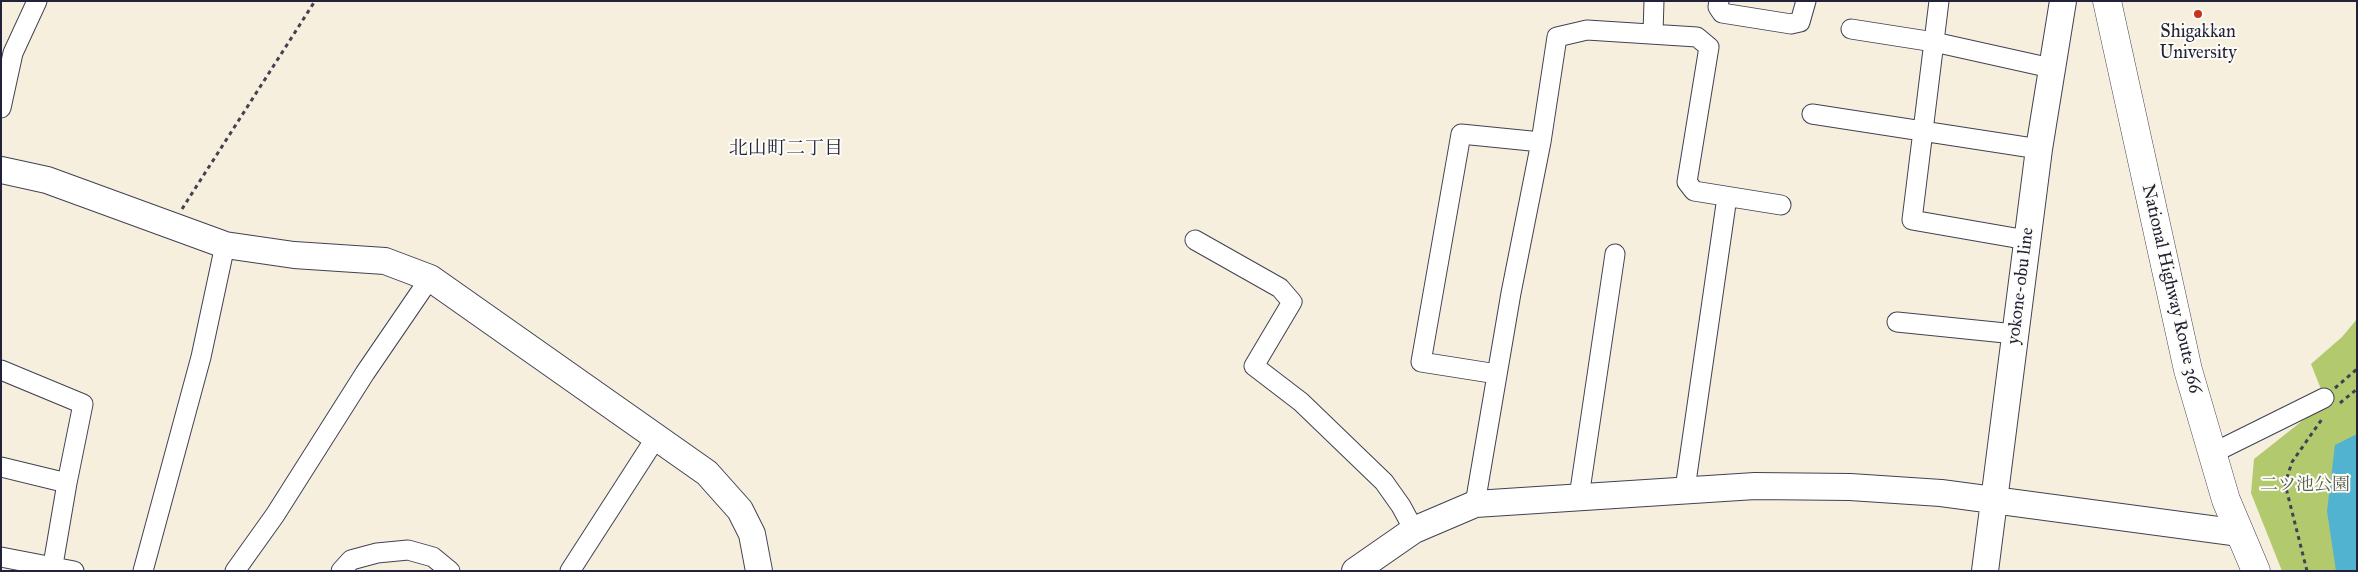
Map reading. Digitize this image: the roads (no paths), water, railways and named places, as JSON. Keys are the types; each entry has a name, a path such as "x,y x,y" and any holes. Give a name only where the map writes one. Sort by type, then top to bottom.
{"highway":[{"name":"National Highway Route 366","path":"2107,1 2188,370 2226,500 2256,571"}],"street":[{"path":"1,108 13,53 37,1"},
{"path":"1653,33 1654,1"},
{"path":"1719,1 1718,7 1722,13 1791,24 1800,22 1806,1"},
{"path":"1939,1 1912,220 2027,240"},
{"name":"yokone-obu line","path":"1985,571 2039,149 2063,1"},
{"path":"1851,29 1934,42 2051,68"},
{"path":"1475,504 1511,293 1541,142 1557,38 1587,30 1697,37 1709,47 1687,182 1694,191 1781,205"},
{"path":"1812,114 2039,149"},
{"path":"1497,374 1421,362 1461,134 1541,142"},
{"path":"1,170 47,180 225,245 294,255 385,261 430,278 707,473 740,510 752,534 758,571"},
{"path":"1685,489 1727,196"},
{"path":"1195,240 1280,288 1292,302 1254,366 1301,402 1384,482 1401,506 1414,530"},
{"path":"143,571 201,357 225,245"},
{"path":"1579,497 1614,254"},
{"path":"236,571 275,515 355,388 430,278"},
{"path":"1897,322 2015,334"},
{"path":"1,370 83,404 53,565"},
{"path":"2213,453 2329,406"},
{"path":"570,571 657,436"},
{"path":"1,467 67,483"},
{"path":"1355,571 1414,530 1475,504 1685,489 1755,486 1850,487 1994,500 2240,533"},
{"path":"341,571 351,560 377,552 408,550 433,557 450,571"},
{"path":"1,557 53,565 74,571"}],"water":[{"path":"2357,434 2357,571 2336,571 2327,511 2335,445"}],"place":[{"name":"Shigakkan University","path":"2198,14"}],"district":[{"name":"北山町二丁目","path":"786,149"}],"park label":[{"name":"二ツ池公園","path":"2305,486"}]}
